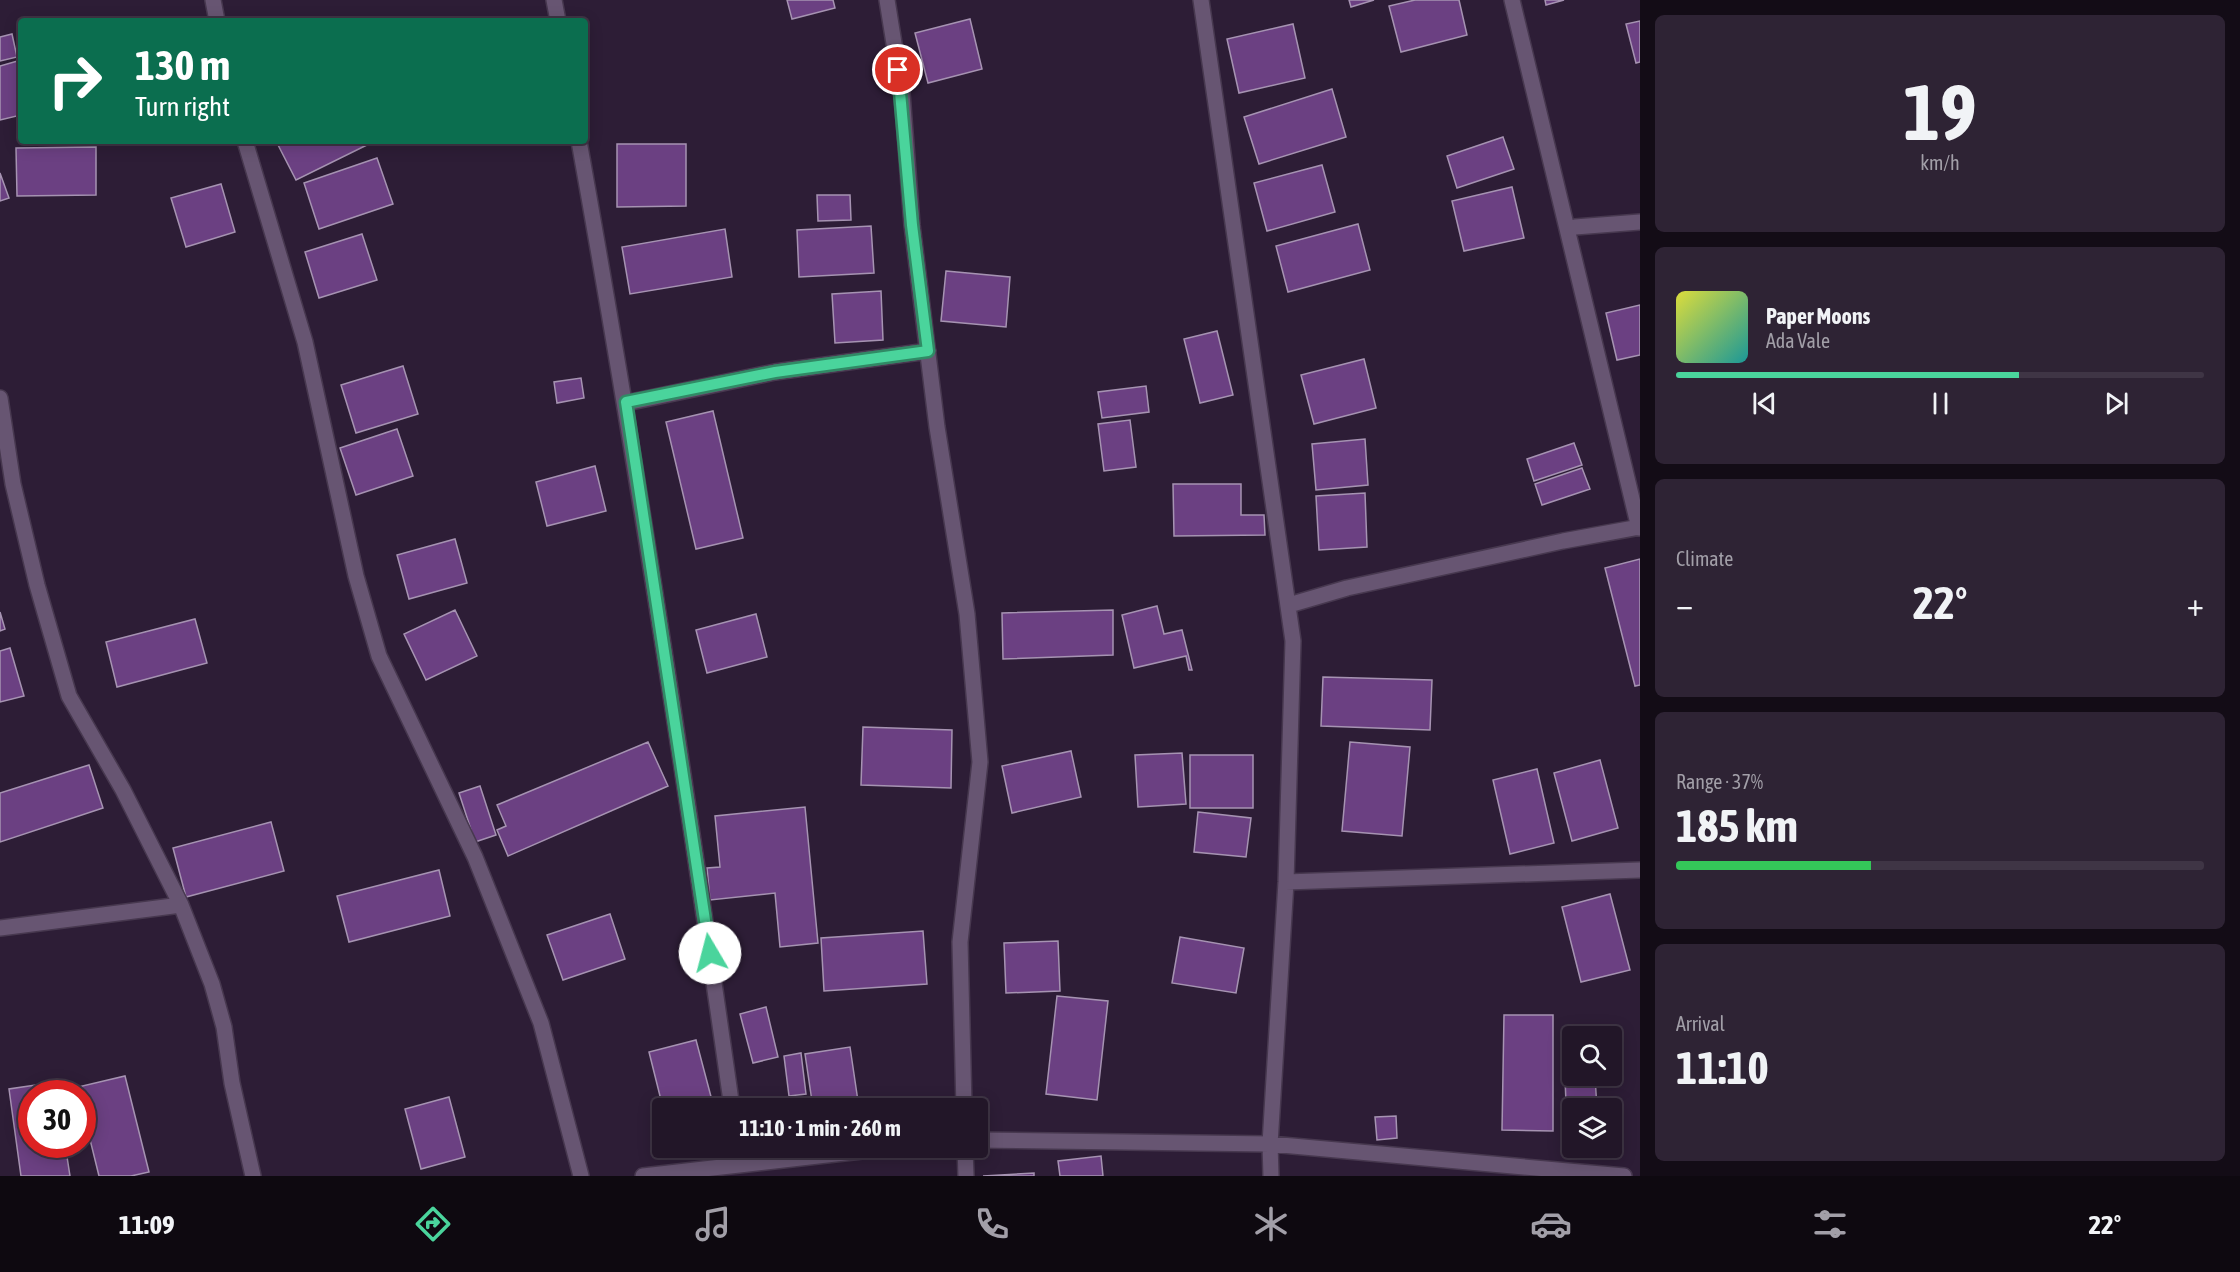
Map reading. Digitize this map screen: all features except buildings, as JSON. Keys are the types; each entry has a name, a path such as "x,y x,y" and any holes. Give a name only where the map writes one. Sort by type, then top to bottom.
{"street":[{"path":"213,0 216,18"},
{"path":"554,0 557,18"},
{"path":"887,0 902,93 912,225 928,351 967,614 980,762 960,942 964,1098"},
{"path":"1201,0 1293,641 1286,882 1270,1144 1271,1176"},
{"path":"1289,605 1347,588 1563,541 1640,527 1512,0"},
{"path":"246,144 306,342 356,576 379,656 475,857 542,1023 581,1176"},
{"path":"580,144 626,402 688,797 731,1098"},
{"path":"1575,227 1640,222"},
{"path":"626,402 775,372 928,351"},
{"path":"0,398 19,506 37,585 69,696 123,790 182,905 212,984 253,1176"},
{"path":"1286,882 1640,870"},
{"path":"0,928 182,905"},
{"path":"988,1140 1270,1144 1584,1175 1624,1176"},
{"path":"739,1158 740,1163"},
{"path":"643,1176 789,1158"},
{"path":"965,1158 966,1176"}],"route":[{"path":"710,953 626,402 775,372 928,351 912,225 902,93 898,70"}]}
